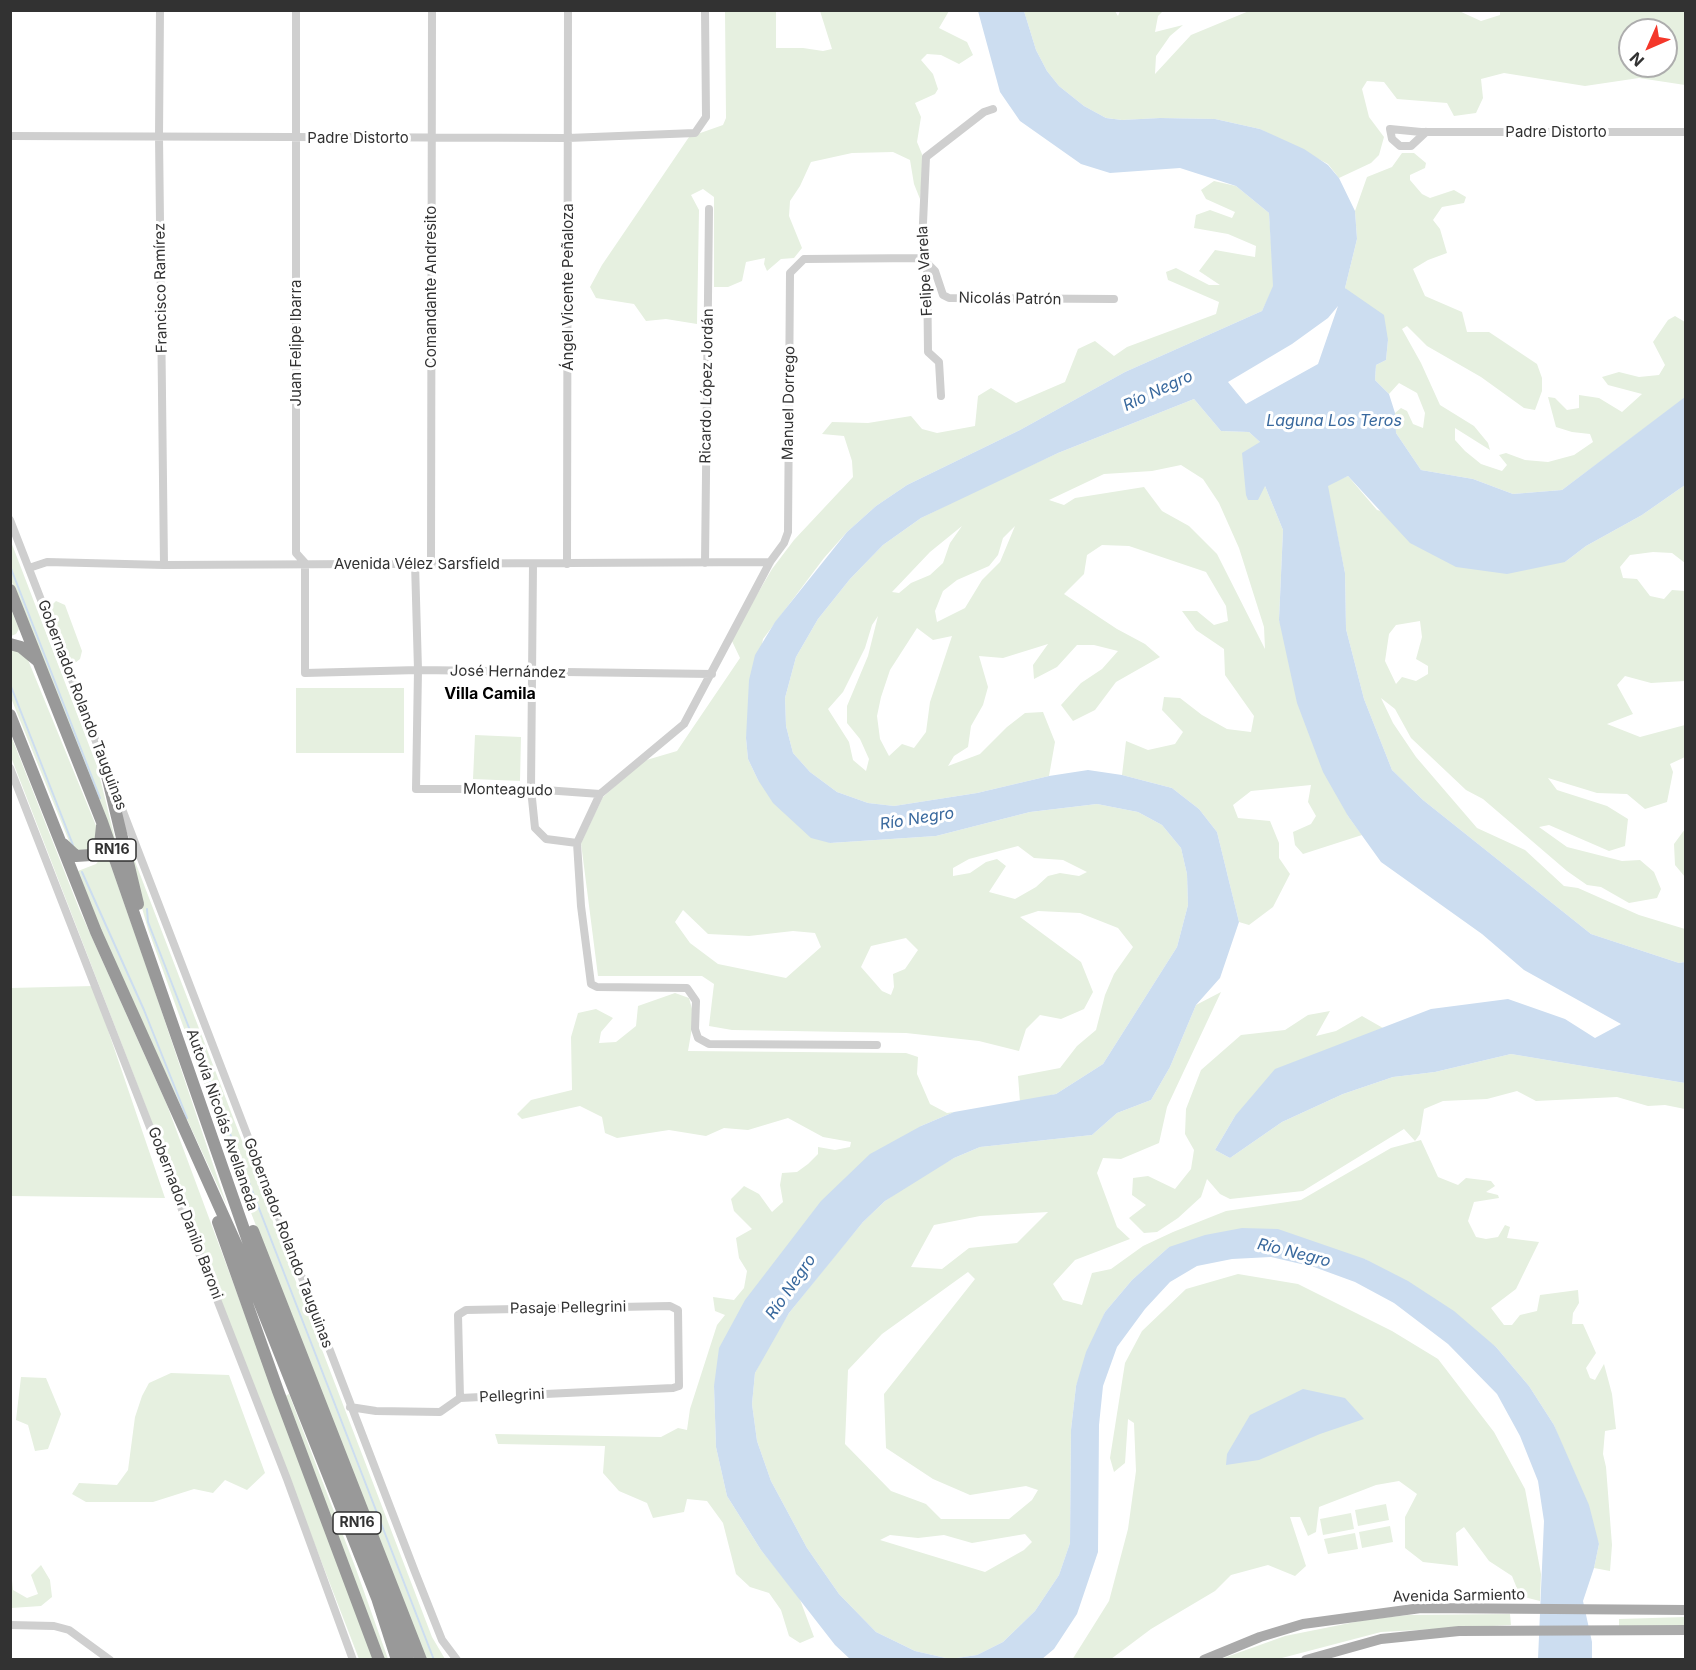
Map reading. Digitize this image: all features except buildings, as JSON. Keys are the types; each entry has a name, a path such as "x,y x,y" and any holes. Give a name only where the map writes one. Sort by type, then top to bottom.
{"highway":[{"name":"Autovía Nicolás Avellaneda","path":"10,590 102,822 248,1241 383,1587 408,1659"},
{"path":"10,644 21,647 39,662"},
{"name":"Autovía Nicolás Avellaneda","path":"10,715 96,932 237,1246 377,1598 397,1659"},
{"path":"105,767 153,963"},
{"path":"57,836 73,855 88,857 100,845 102,822"},
{"path":"204,1114 421,1659"},
{"path":"193,1150 278,1391 379,1659"}],"main road":[{"name":"Avenida Sarmiento","path":"1204,1659 1260,1637 1303,1624 1421,1608 1686,1610"},
{"path":"1306,1659 1352,1646 1408,1635 1459,1631 1686,1630"}],"street":[{"name":"Francisco Ramírez","path":"160,10 159,136 164,565"},
{"name":"Juan Felipe Ibarra","path":"296,10 296,553 305,563 305,673"},
{"name":"Comandante Andresito","path":"431,563 432,10"},
{"name":"Ángel Vicente Peñaloza","path":"567,564 568,10"},
{"name":"Padre Distorto","path":"10,136 568,138 695,133 706,117 705,10"},
{"name":"Felipe Varela","path":"941,396 939,362 928,352 922,212 926,157 984,112 993,109"},
{"name":"Padre Distorto","path":"1426,132 1686,132"},
{"name":"Ricardo López Jordán","path":"705,562 709,209"},
{"name":"Manuel Dorrego","path":"770,562 788,532 790,273 804,260 925,261"},
{"name":"Nicolás Patrón","path":"925,261 935,271 943,295 949,298 1019,300 1114,298"},
{"name":"Gobernador Rolando Tauguinas","path":"10,520 350,1407 442,1640 457,1659"},
{"name":"Avenida Vélez Sarsfield","path":"29,568 47,562 164,565 770,562"},
{"path":"770,562 684,723 600,794 577,843 589,979 597,987 687,988 696,1001 695,1029 698,1038 709,1044 877,1045"},
{"path":"415,563 418,670"},
{"path":"532,564 531,789 535,828 546,839 577,843"},
{"name":"José Hernández","path":"305,673 418,670 712,674"},
{"name":"Monteagudo","path":"418,670 416,789 531,789 600,794"},
{"name":"Gobernador Danilo Baroni","path":"10,768 287,1479 353,1659"},
{"name":"Pasaje Pellegrini","path":"460,1398 458,1315 466,1310 670,1306 678,1310 679,1386"},
{"name":"Pellegrini","path":"350,1407 376,1412 440,1412 460,1398 679,1386"},
{"path":"10,1625 54,1626 69,1630 111,1659"}],"green space":[{"path":"1457,10 1481,21 1500,15 1500,11 1685,11 1685,85 1639,78 1585,86 1504,73 1481,79 1483,98 1476,113 1454,116 1447,103 1397,99 1384,82 1367,81 1362,89 1369,117 1384,137 1379,155 1371,163 1339,178 1328,164 1260,129 1215,119 1122,120 1106,118 1084,106 1059,86 1047,71 1036,50 1024,11 1115,11 1118,16 1120,11 1163,11 1158,16 1155,32 1183,25 1170,36 1156,56 1155,74 1191,35 1249,11"},
{"path":"725,11 776,11 776,48 823,51 832,49 820,11 949,11 939,28 967,42 973,55 959,64 941,55 927,54 921,60 933,74 938,89 935,94 915,103 921,117 917,142 924,159 920,199 914,184 910,160 893,152 852,153 811,162 790,201 789,216 802,248 794,258 781,259 767,271 764,264 765,258 746,262 742,281 728,287 714,287 714,197 703,189 691,195 699,210 697,324 666,319 646,321 634,304 596,298 590,287 602,265 689,137 723,125 726,118"},
{"path":"1402,153 1414,153 1426,163 1425,168 1410,175 1410,180 1422,194 1430,198 1454,190 1466,197 1464,203 1442,207 1433,220 1440,229 1447,253 1413,269 1425,296 1462,312 1467,332 1489,332 1537,364 1542,378 1542,391 1535,410 1524,408 1481,377 1427,346 1407,326 1402,329 1440,405 1474,426 1488,443 1490,450 1455,428 1455,440 1465,451 1481,464 1502,471 1507,465 1499,455 1506,453 1525,460 1548,462 1574,455 1593,442 1590,434 1556,427 1548,397 1555,398 1567,410 1579,408 1579,395 1599,398 1622,412 1642,394 1608,385 1602,377 1619,372 1639,377 1659,375 1665,365 1653,342 1668,320 1675,316 1685,322 1685,398 1562,490 1513,494 1473,479 1421,470 1396,433 1395,413 1401,408 1407,411 1413,424 1423,428 1425,413 1417,393 1399,383 1389,394 1375,380 1376,365 1386,360 1388,340 1345,288 1357,239 1355,211 1367,177 1392,167"},
{"path":"1214,181 1236,186 1269,213 1274,286 1262,311 1125,372 1020,430 907,485 876,506 847,532 824,558 763,639 746,738 748,759 758,780 830,843 936,836 1030,812 1097,804 1138,812 1162,825 1181,848 1187,874 1188,905 1177,947 1103,1064 1056,1094 1020,1102 1018,1076 1060,1068 1077,1046 1096,1030 1105,995 1114,974 1133,947 1118,928 1080,913 1038,911 1020,917 1081,962 1093,992 1084,1009 1061,1019 1040,1015 1026,1029 1019,1051 979,1041 906,1033 732,1030 709,1026 714,984 702,976 598,976 581,843 603,797 643,761 677,751 740,658 731,639 772,569 794,540 853,477 852,461 844,436 822,434 832,422 868,423 911,416 922,429 937,433 975,426 978,396 991,388 1016,403 1065,382 1078,349 1095,341 1114,356 1127,347 1216,314 1219,302 1168,280 1166,272 1176,268 1209,285 1220,285 1199,271 1215,250 1255,257 1256,246 1228,234 1194,228 1196,215 1210,210 1232,218 1235,212 1206,199 1201,190","holes":["1018,846 1034,858 1063,860 1087,872 1079,876 1060,873 1048,876 1036,887 1015,899 989,892 1006,866 997,859 986,862 970,873 953,876 953,868 969,859","683,910 708,934 749,936 793,931 815,933 821,947 786,978 718,964 690,943 675,922","906,938 918,950 905,969 893,974 894,987 891,995 882,991 861,967 871,946"]},
{"path":"1194,399 1221,431 1249,432 1260,442 1265,486 1283,530 1279,620 1348,816 1362,835 1303,854 1295,845 1293,832 1311,824 1316,816 1308,802 1311,785 1251,791 1233,805 1238,818 1270,821 1279,843 1279,858 1290,874 1273,907 1249,925 1239,922 1217,832 1199,809 1172,788 1122,775 1126,741 1148,750 1175,744 1183,732 1162,710 1164,697 1180,698 1202,715 1227,729 1251,732 1254,716 1225,675 1224,649 1196,630 1182,611 1197,611 1214,625 1228,621 1226,606 1206,572 1129,546 1102,545 1087,555 1084,574 1064,594 1117,629 1145,644 1160,657 1116,682 1095,710 1073,721 1061,705 1081,683 1102,669 1118,651 1094,645 1077,645 1057,667 1034,679 1033,665 1048,644 1003,658 979,656 988,687 983,705 971,726 968,747 954,756 948,766 980,754 1025,713 1043,712 1055,742 1049,776 977,793 894,806 868,803 837,792 810,772 793,753 786,726 785,698 796,657 818,619 850,579 883,545 921,518 1058,453","holes":["1181,465 1203,479 1219,503 1239,548 1264,627 1265,649 1217,554 1189,526 1162,511 1144,487 1075,498 1064,505 1049,500 1104,474 1152,471","962,526 950,543 943,563 930,575 911,583 899,593 892,592 930,552","1015,526 1000,562 982,580 965,608 937,622 935,611 943,591 957,580 989,566 998,555 1003,538","878,616 868,656 847,706 847,723 860,739 869,759 866,771 853,760 849,742 828,709 843,692 865,648 872,625","917,628 933,640 952,636 930,702 926,732 914,748 902,744 889,756 880,739 877,716 890,670"]},
{"path":"1348,476 1377,510 1565,562 1586,546 1642,515 1685,485 1685,563 1672,553 1653,552 1630,555 1620,567 1623,578 1637,579 1650,596 1664,599 1672,590 1685,591 1685,681 1651,683 1625,676 1617,685 1633,714 1607,724 1640,737 1685,725 1685,757 1670,764 1673,772 1667,802 1645,809 1627,794 1597,793 1548,778 1557,790 1607,806 1628,819 1625,846 1609,851 1549,825 1539,827 1567,847 1622,861 1640,860 1654,872 1661,889 1657,898 1629,903 1601,887 1587,885 1567,871 1483,799 1466,790 1411,738 1395,709 1381,698 1393,723 1416,757 1477,828 1525,850 1564,886 1578,888 1639,915 1685,929 1685,962 1679,963 1591,934 1423,800 1392,770 1364,699 1346,629 1345,573 1327,485","holes":["1420,621 1422,637 1416,659 1428,666 1428,674 1416,681 1402,677 1396,684 1385,661 1389,634 1396,625"]},
{"path":"10,539 97,766 119,855 11,580"},
{"path":"56,601 65,605 82,651 80,659 75,663 68,661 48,609"},
{"path":"10,607 19,629 11,636"},
{"path":"10,648 26,655 99,833 94,849 80,852 71,846 11,698"},
{"path":"296,688 404,688 404,753 296,753"},
{"path":"10,733 80,911 167,1105 373,1659 359,1659 11,757"},
{"path":"475,735 521,737 520,781 473,779"},
{"path":"110,796 432,1637 445,1659 425,1659 246,1200 148,929"},
{"path":"1685,829 1685,877 1675,865 1674,844"},
{"path":"106,852 227,1206 101,933 78,871 96,864"},
{"path":"93,986 165,1198 11,1196 10,988"},
{"path":"1221,992 1167,1107 1159,1143 1121,1159 1103,1158 1097,1173 1117,1227 1130,1239 1075,1260 1053,1284 1063,1300 1082,1305 1092,1273 1111,1269 1143,1246 1173,1232 1226,1211 1301,1200 1391,1148 1421,1140 1438,1177 1458,1185 1466,1178 1491,1181 1495,1186 1486,1192 1498,1195 1499,1198 1474,1202 1468,1221 1476,1237 1486,1239 1498,1237 1505,1225 1510,1227 1507,1238 1539,1242 1516,1289 1491,1308 1504,1325 1512,1325 1520,1315 1537,1311 1540,1295 1578,1290 1579,1303 1573,1313 1572,1324 1583,1324 1596,1353 1586,1368 1590,1378 1595,1380 1604,1364 1612,1394 1616,1429 1605,1431 1603,1454 1612,1545 1610,1571 1594,1568 1599,1544 1554,1425 1529,1386 1496,1347 1365,1259 1169,1247 1132,1280 1105,1312 1076,1386 1071,1430 1070,1543 1059,1575 1035,1611 1003,1642 977,1655 950,1659 915,1651 876,1632 839,1594 807,1548 771,1481 757,1441 752,1404 755,1373 789,1313 863,1222 885,1201 920,1177 980,1147 1092,1135 1117,1113 1151,1100 1170,1067 1196,1005","holes":["1048,1212 1017,1243 969,1248 942,1269 911,1267 934,1225 980,1216","968,1272 975,1279 884,1394 886,1448 933,1479 970,1495 1026,1486 1038,1490 1032,1500 1009,1519 941,1519 926,1504 891,1491 845,1444 848,1370 882,1334","1025,1534 1032,1542 1024,1550 985,1572 880,1540 890,1535 918,1538 944,1535 972,1543"]},
{"path":"675,993 689,998 694,1016 688,1051 906,1053 918,1057 917,1074 930,1104 947,1113 954,1112 921,1126 714,1386 716,1447 727,1496 761,1550 799,1597 814,1637 800,1643 789,1636 781,1610 769,1593 750,1587 736,1574 723,1523 707,1501 687,1499 684,1512 653,1518 647,1503 619,1491 603,1473 605,1446 498,1444 495,1434 661,1437 678,1428 687,1430 690,1409 717,1325 725,1315 715,1311 713,1297 734,1300 744,1288 747,1271 739,1258 736,1238 752,1229 734,1211 731,1199 744,1186 759,1194 772,1212 783,1202 780,1185 782,1173 797,1172 818,1154 818,1147 835,1150 850,1147 851,1142 823,1137 788,1118 748,1130 724,1128 706,1136 669,1130 617,1138 605,1133 602,1117 580,1106 522,1119 517,1114 531,1100 572,1090 571,1037 578,1013 596,1009 613,1018 601,1032 599,1043 616,1042 636,1026 638,1006"},
{"path":"1330,1011 1316,1036 1336,1031 1362,1016 1383,1028 1339,1046 1235,1116 1215,1150 1230,1158 1282,1122 1343,1094 1393,1077 1435,1072 1511,1054 1685,1083 1685,1109 1665,1105 1648,1106 1617,1097 1536,1101 1517,1091 1487,1099 1443,1101 1424,1109 1420,1134 1415,1141 1404,1129 1303,1191 1230,1199 1220,1194 1207,1179 1201,1197 1178,1218 1157,1232 1144,1233 1129,1218 1146,1205 1132,1195 1133,1178 1148,1176 1175,1189 1191,1169 1194,1150 1185,1134 1186,1109 1201,1070 1241,1035 1285,1030 1308,1015"},
{"path":"1238,1274 1298,1284 1392,1331 1438,1359 1494,1432 1525,1489 1541,1574 1540,1601 1520,1596 1512,1576 1489,1561 1464,1527 1456,1533 1458,1566 1423,1562 1405,1548 1405,1517 1417,1494 1399,1481 1376,1485 1319,1507 1316,1532 1308,1536 1300,1517 1290,1517 1306,1566 1295,1576 1268,1565 1231,1575 1215,1591 1151,1629 1111,1659 1072,1660 1109,1601 1128,1529 1136,1471 1134,1423 1128,1419 1125,1463 1114,1472 1110,1458 1125,1363 1142,1331 1186,1289"},
{"path":"171,1373 229,1375 265,1473 247,1490 225,1480 213,1493 194,1489 153,1502 86,1502 72,1494 79,1483 117,1485 128,1470 135,1417 142,1396 149,1383"},
{"path":"21,1377 46,1378 61,1414 48,1449 35,1451 28,1425 16,1420"},
{"path":"289,1394 388,1659 383,1659 285,1396"},
{"path":"1386,1504 1389,1520 1358,1526 1355,1510"},
{"path":"1351,1513 1354,1529 1323,1535 1320,1519"},
{"path":"1390,1526 1393,1542 1362,1548 1359,1532"},
{"path":"1355,1533 1358,1549 1328,1554 1324,1539"},
{"path":"41,1565 50,1580 52,1597 41,1606 11,1608 11,1571 13,1590 27,1598 38,1594 31,1575"},
{"path":"1510,1614 1511,1625 1381,1632 1278,1659 1218,1660 1285,1636 1365,1620 1408,1615"},
{"path":"1685,1617 1685,1626 1619,1626 1619,1619"}],"water":[{"path":"978,11 1024,11 1036,50 1047,71 1059,86 1084,106 1106,118 1122,120 1215,119 1260,129 1304,149 1328,165 1339,178 1355,211 1357,239 1345,288 1384,315 1388,340 1386,360 1376,365 1375,380 1389,394 1395,413 1396,433 1421,470 1473,479 1513,494 1562,490 1685,397 1685,485 1642,515 1586,546 1565,562 1507,574 1456,567 1410,543 1348,476 1328,486 1345,573 1346,629 1364,699 1392,770 1423,800 1591,934 1679,963 1685,962 1685,1083 1511,1054 1435,1072 1393,1077 1343,1094 1282,1122 1230,1158 1215,1150 1235,1116 1275,1069 1431,1009 1508,999 1565,1019 1595,1038 1621,1024 1524,970 1482,934 1381,862 1348,816 1323,772 1297,703 1279,620 1283,530 1265,486 1258,500 1248,500 1246,495 1242,453 1260,442 1249,432 1221,431 1194,399 1058,453 921,518 883,545 850,579 818,619 796,657 785,698 786,726 793,753 810,772 837,792 868,803 894,806 977,793 1049,776 1088,770 1122,775 1172,788 1199,809 1217,832 1239,922 1220,978 1196,1005 1170,1067 1151,1100 1117,1113 1092,1135 980,1147 954,1158 885,1201 863,1222 789,1313 755,1373 752,1404 757,1441 771,1481 807,1548 839,1594 876,1632 915,1651 950,1659 850,1659 835,1645 761,1550 727,1496 716,1447 714,1386 719,1348 745,1300 821,1201 870,1154 921,1126 954,1112 1056,1094 1103,1064 1177,947 1188,905 1187,874 1181,848 1162,825 1138,812 1097,804 1030,812 936,836 830,843 811,838 773,803 748,759 746,738 749,680 755,655 775,622 847,532 876,506 907,485 1020,430 1125,372 1262,311 1273,286 1269,213 1236,186 1180,168 1110,173 1081,164 1020,121 1000,92","holes":["1338,306 1318,364 1246,404 1228,382 1292,344 1328,318"]},
{"name":"Río Negro","path":"1242,1228 1278,1229 1365,1259 1408,1281 1454,1311 1496,1347 1529,1386 1554,1425 1589,1505 1599,1544 1583,1601 1592,1642 1592,1659 1538,1659 1544,1521 1538,1481 1520,1436 1497,1394 1448,1344 1394,1303 1355,1282 1314,1267 1271,1257 1232,1259 1197,1266 1170,1282 1145,1309 1117,1347 1103,1386 1099,1425 1098,1552 1077,1614 1054,1649 1042,1659 950,1659 977,1655 1003,1642 1035,1611 1059,1575 1070,1543 1071,1430 1076,1386 1086,1352 1105,1312 1132,1280 1169,1247 1205,1235"},
{"path":"1303,1389 1345,1398 1364,1419 1320,1434 1259,1460 1226,1465 1227,1454 1250,1415"}],"waterway":[{"path":"10,566 100,798"},
{"path":"10,684 73,845"},
{"path":"82,872 144,1010 187,1118"},
{"path":"147,909 148,922 434,1660"}],"district":[{"name":"Villa Camila","path":"490,694"}],"water label":[{"name":"Laguna Los Teros","path":"1334,421"}]}
